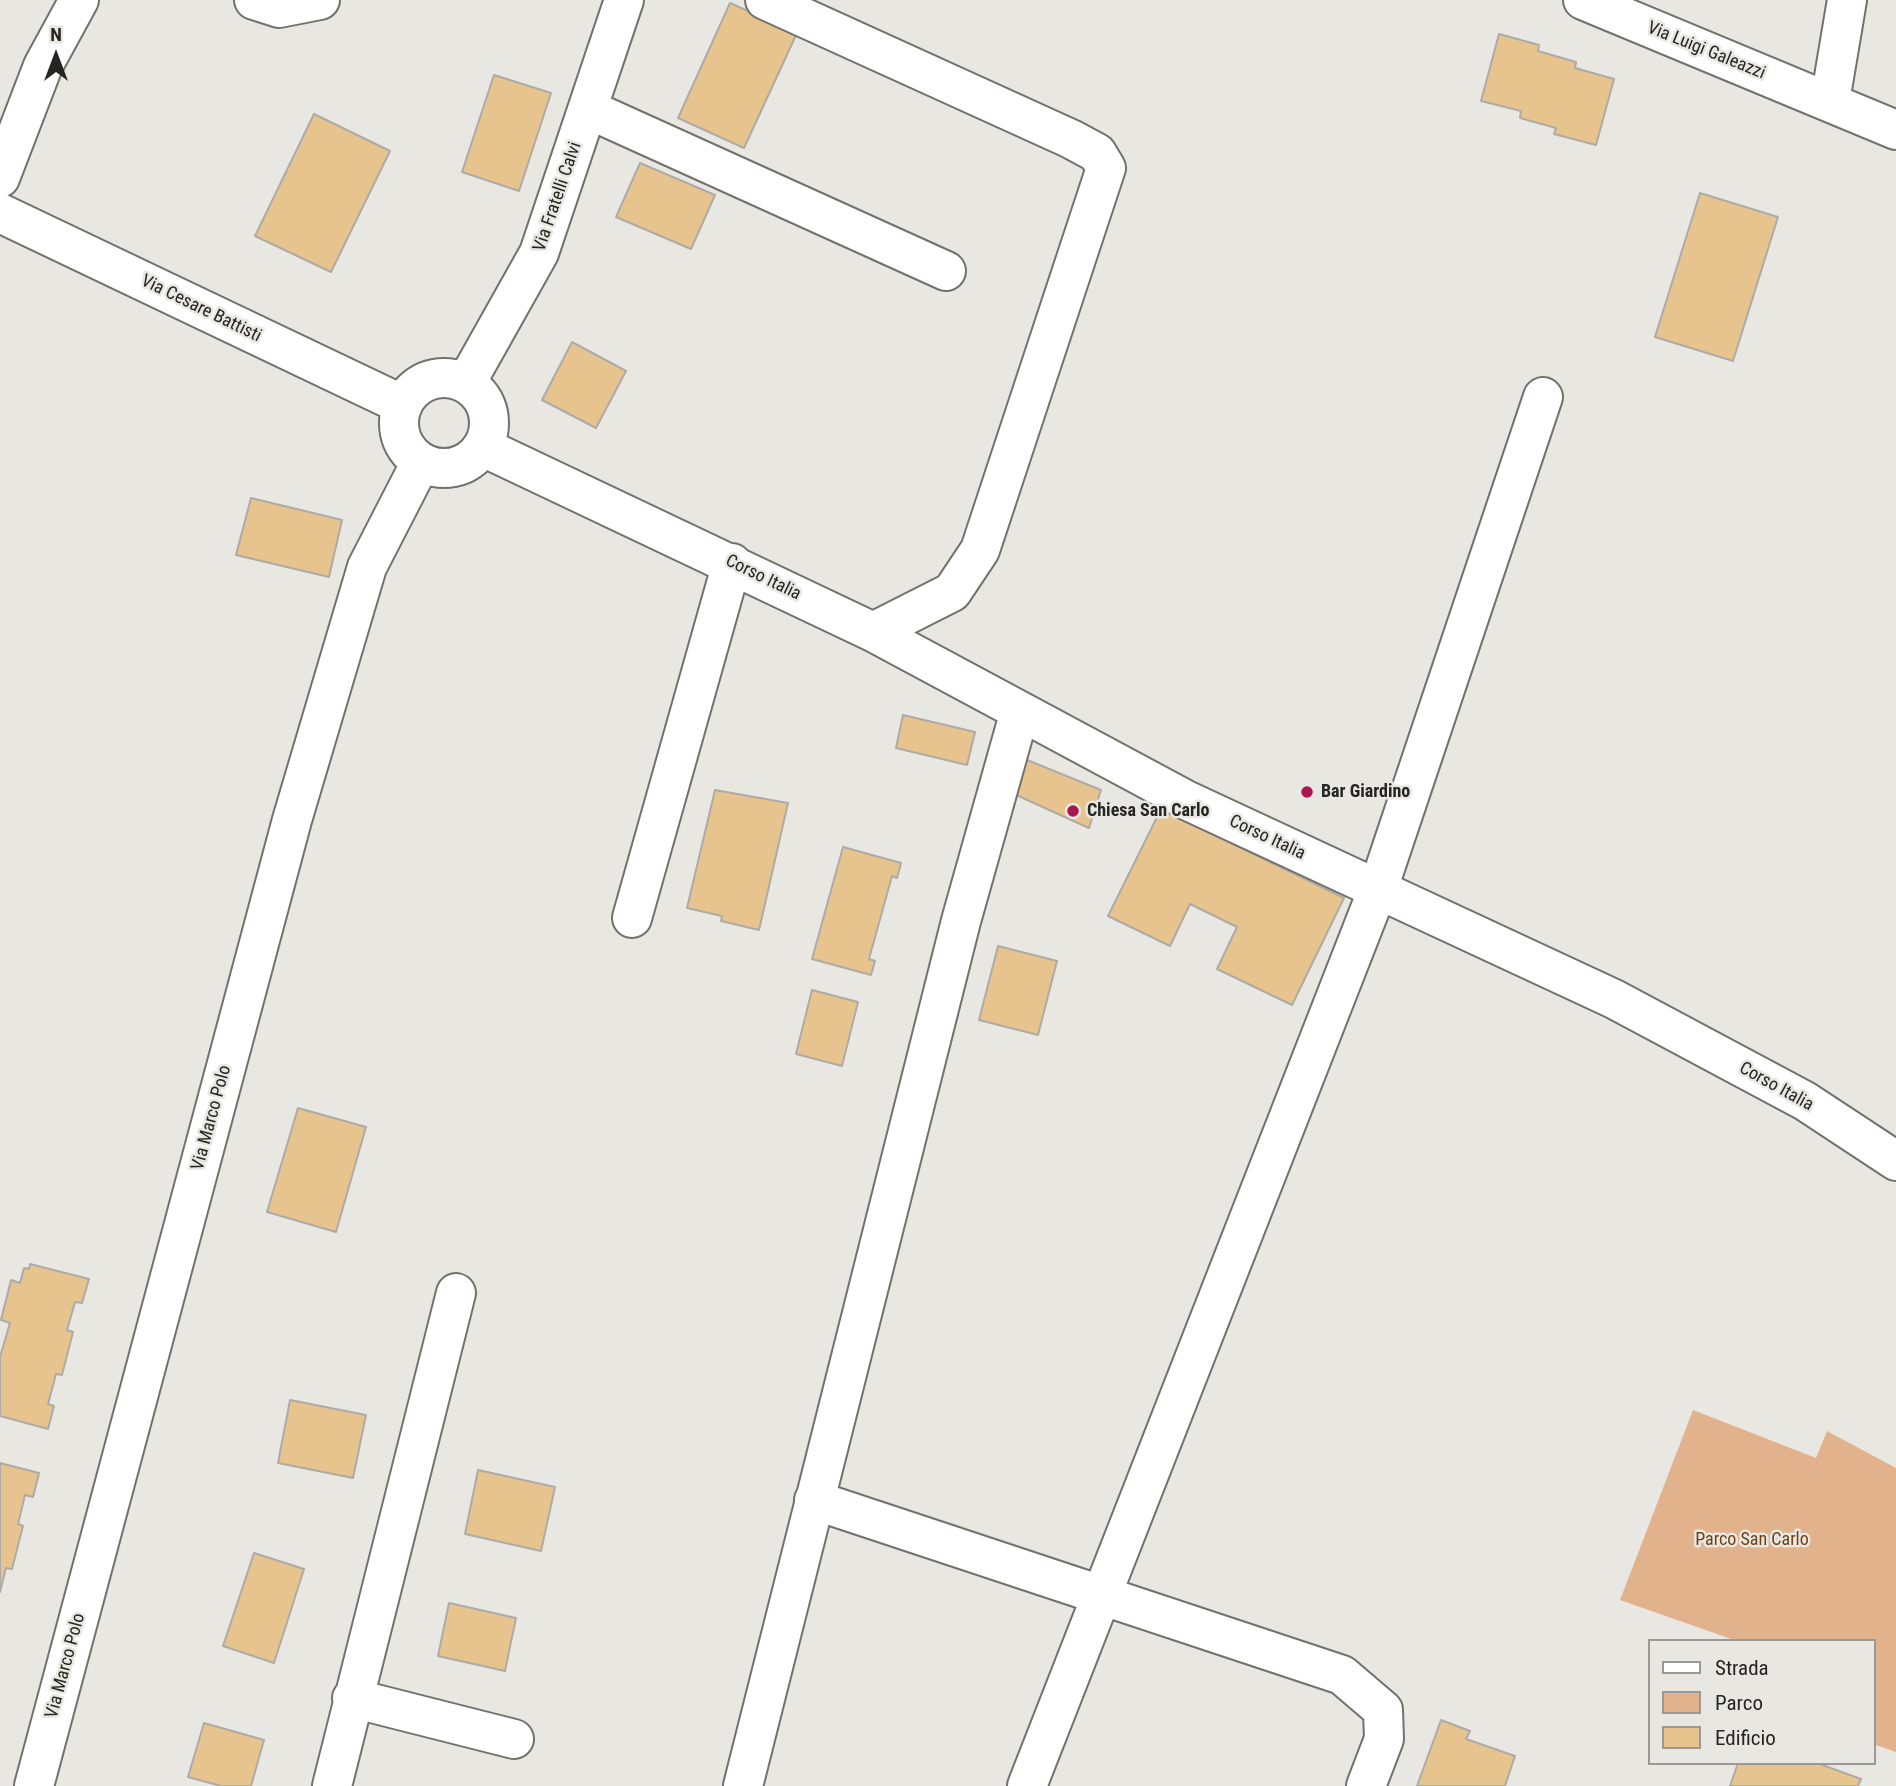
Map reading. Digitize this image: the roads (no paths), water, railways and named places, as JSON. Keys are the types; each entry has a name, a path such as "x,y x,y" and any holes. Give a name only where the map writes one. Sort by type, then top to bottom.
{"street":[{"path":"0,178 43,66 79,0"},
{"path":"254,0 279,8 320,0"},
{"name":"Via Fratelli Calvi","path":"466,383 540,253 624,0"},
{"path":"765,0 1071,139 1097,153 1106,169 980,550 952,592 873,632"},
{"name":"Via Luigi Galeazzi","path":"1583,0 1896,130"},
{"path":"1829,101 1847,0"},
{"path":"588,109 946,271"},
{"name":"Via Cesare Battisti","path":"0,213 403,405"},
{"path":"440,378 466,383 478,393 488,410 489,431 484,447 469,462 455,468 430,466 421,462 402,441 399,418 403,405 413,391 428,381 440,378"},
{"path":"1027,1786 1378,889 1543,397"},
{"name":"Corso Italia","path":"484,447 873,632 1186,800 1614,999 1805,1101 1896,1161"},
{"name":"Via Marco Polo","path":"34,1786 292,820 367,567 389,519 421,462"},
{"path":"632,918 732,563"},
{"path":"743,1786 961,920 1020,711"},
{"path":"332,1786 456,1293"},
{"path":"814,1500 1342,1675 1383,1710 1384,1739 1366,1786"},
{"path":"352,1698 514,1738"}],"place":[{"name":"Bar Giardino","path":"1307,792"},
{"name":"Chiesa San Carlo","path":"1073,811"}],"park label":[{"name":"Parco San Carlo","path":"1752,1540"}]}
